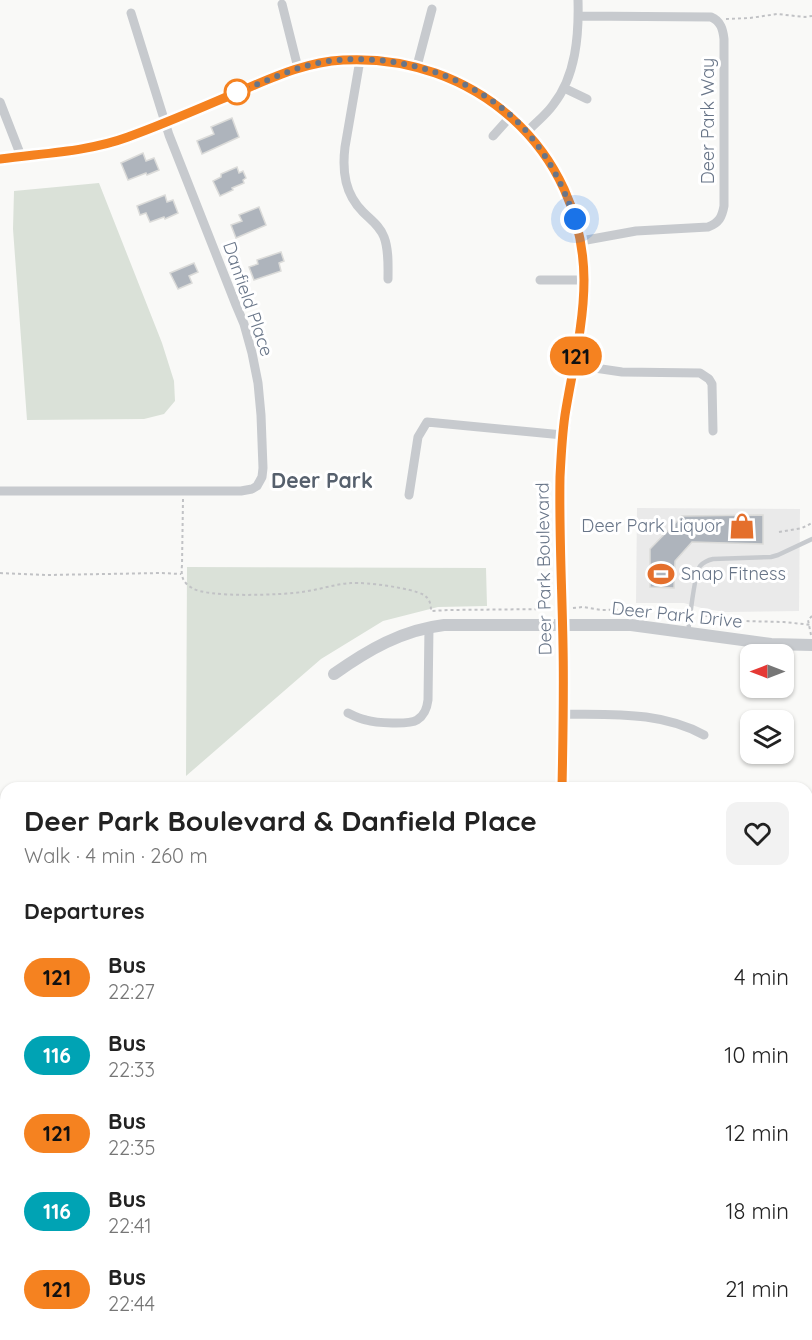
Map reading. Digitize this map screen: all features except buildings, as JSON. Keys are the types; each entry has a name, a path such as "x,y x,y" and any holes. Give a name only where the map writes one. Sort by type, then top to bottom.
{"street":[{"path":"527,132 553,105 564,88 574,56 578,0"},
{"path":"282,4 298,68"},
{"path":"417,66 432,9"},
{"path":"131,14 165,123"},
{"path":"578,16 705,16 718,22"},
{"name":"Deer Park Way","path":"581,241 636,231 708,227 721,218 724,207 724,39 718,22"},
{"path":"360,60 343,159 344,179 351,198 380,229 384,237 388,279"},
{"name":"Deer Park Boulevard","path":"0,159 90,148 165,123 298,68 327,62 360,60 417,66 450,78 478,92 511,116 527,132 560,180 581,241 584,280 582,311 563,435 560,477 562,782"},
{"path":"564,88 587,99"},
{"path":"0,102 21,156"},
{"path":"493,136 511,116"},
{"name":"Danfield Place","path":"0,491 241,491 257,486 262,477 263,436 258,383 244,324 165,123"},
{"path":"540,280 584,280"},
{"path":"574,365 622,372 700,373 712,384 712,431"},
{"path":"409,495 418,437 427,422 563,435"},
{"name":"Deer Park Drive","path":"334,674 382,643 407,633 444,625 631,625 771,644 812,643"},
{"path":"348,713 374,722 413,722 423,715 427,709 428,700 429,627"},
{"path":"563,714 655,718 679,723 704,735"}],"lane":[{"path":"688,632 696,576 701,565 706,561 771,557 812,539"}],"path":[{"path":"718,22 724,19 769,15 805,18 812,16"},
{"path":"183,491 181,574 193,589 218,595 300,593 351,583 374,584 424,596 431,604 431,611"},
{"path":"779,532 802,528 812,523"},
{"path":"0,573 181,574"},
{"path":"812,616 808,620 812,643"}],"shaded area":[{"path":"99,183 162,343 174,381 175,401 164,414 144,419 27,420 13,229 14,191"},
{"path":"637,508 800,509 799,611 726,612 684,603 636,603"},
{"path":"187,567 486,568 487,606 438,607 383,621 321,659 186,776"}],"bus line":[{"name":"121","path":"0,159 74,151 109,143 165,123 284,73 312,64 344,60 417,66 450,78 499,106 527,132 560,180 575,219 583,261 584,300 561,450 562,782"}],"place":[{"name":"Deer Park Liquor","path":"742,526"},
{"name":"Snap Fitness","path":"661,574"}],"district":[{"name":"Deer Park","path":"322,481"}],"route":[{"path":"237,92 312,64 344,60 375,60 417,66 450,78 499,106 527,132 560,180 575,219"}]}
